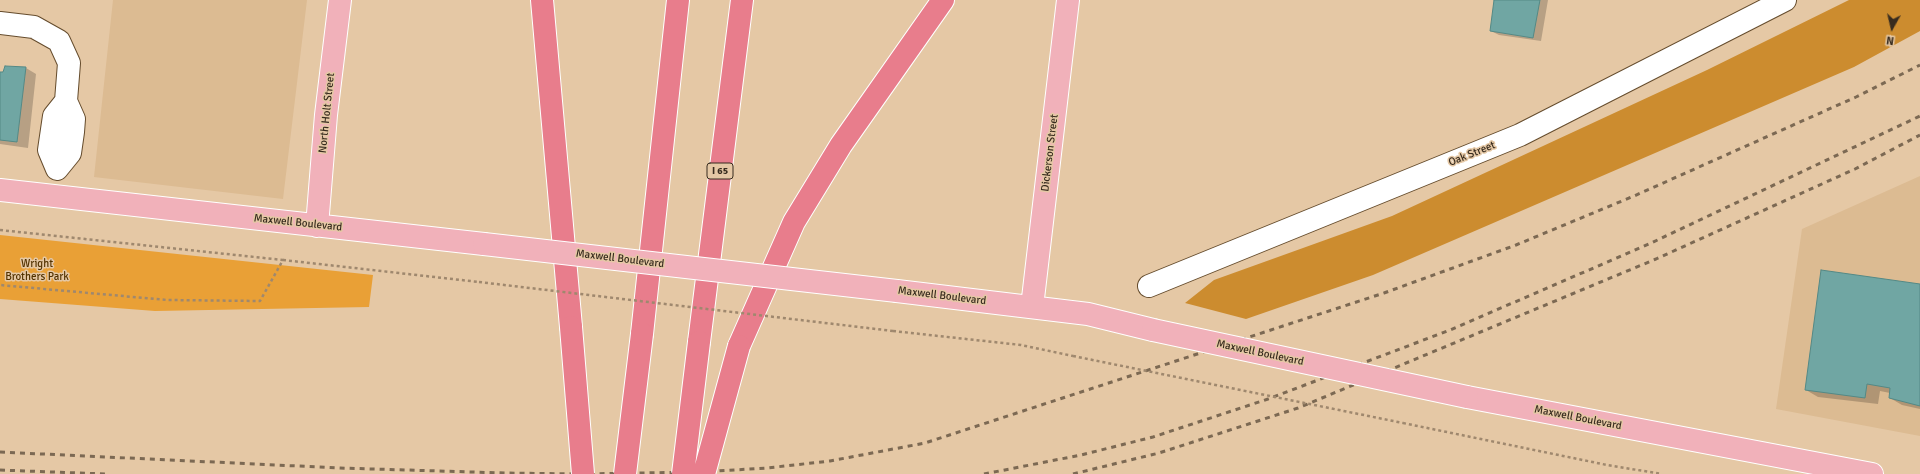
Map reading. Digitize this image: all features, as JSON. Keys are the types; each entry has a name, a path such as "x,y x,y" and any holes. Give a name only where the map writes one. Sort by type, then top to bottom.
{"highway":[{"path":"542,0 583,474"},
{"path":"625,474 642,334 678,0"},
{"name":"I 65","path":"683,474 742,0"},
{"path":"704,474 739,346 794,222 841,146 943,0"}],"main road":[{"name":"North Holt Street","path":"317,226 326,115 340,0"},
{"name":"Dickerson Street","path":"1032,307 1068,0"},
{"name":"Maxwell Boulevard","path":"0,190 897,291 1088,314 1153,330 1803,468 1872,474"}],"street":[{"name":"Oak Street","path":"1149,286 1520,135 1785,0"},
{"path":"0,23 34,27 59,41 69,63 66,101 54,116 49,150 57,169 54,196"}],"path":[{"path":"0,230 479,282 1021,345 1607,465 1662,474"},
{"path":"0,285 167,300 260,301 283,260"}],"shaded area":[{"path":"113,0 307,0 283,199 94,177"},
{"path":"1849,0 1920,0 1920,31 1854,67 1373,275 1246,319 1185,303 1214,280 1392,216 1707,70"},
{"path":"1920,176 1920,436 1776,409 1802,229"}],"green space":[{"name":"Wright Brothers Park","path":"0,235 373,275 369,307 155,311 0,299"}],"building":[{"path":"1494,0 1540,0 1533,38 1490,31"},
{"path":"5,66 26,67 17,142 0,140 0,72 3,72"},
{"path":"1821,270 1920,284 1920,406 1889,398 1890,388 1867,384 1865,398 1805,390"}],"railway":[{"path":"0,452 340,468 581,474 700,472 767,468 830,461 925,443 1384,293 1516,245 1634,196 1856,97 1920,65"},
{"path":"984,474 1081,455 1153,437 1268,399 1450,330 1649,244 1920,116"},
{"path":"1073,474 1159,453 1298,408 1656,259 1855,169 1920,135"},
{"path":"0,470 105,474"}]}
